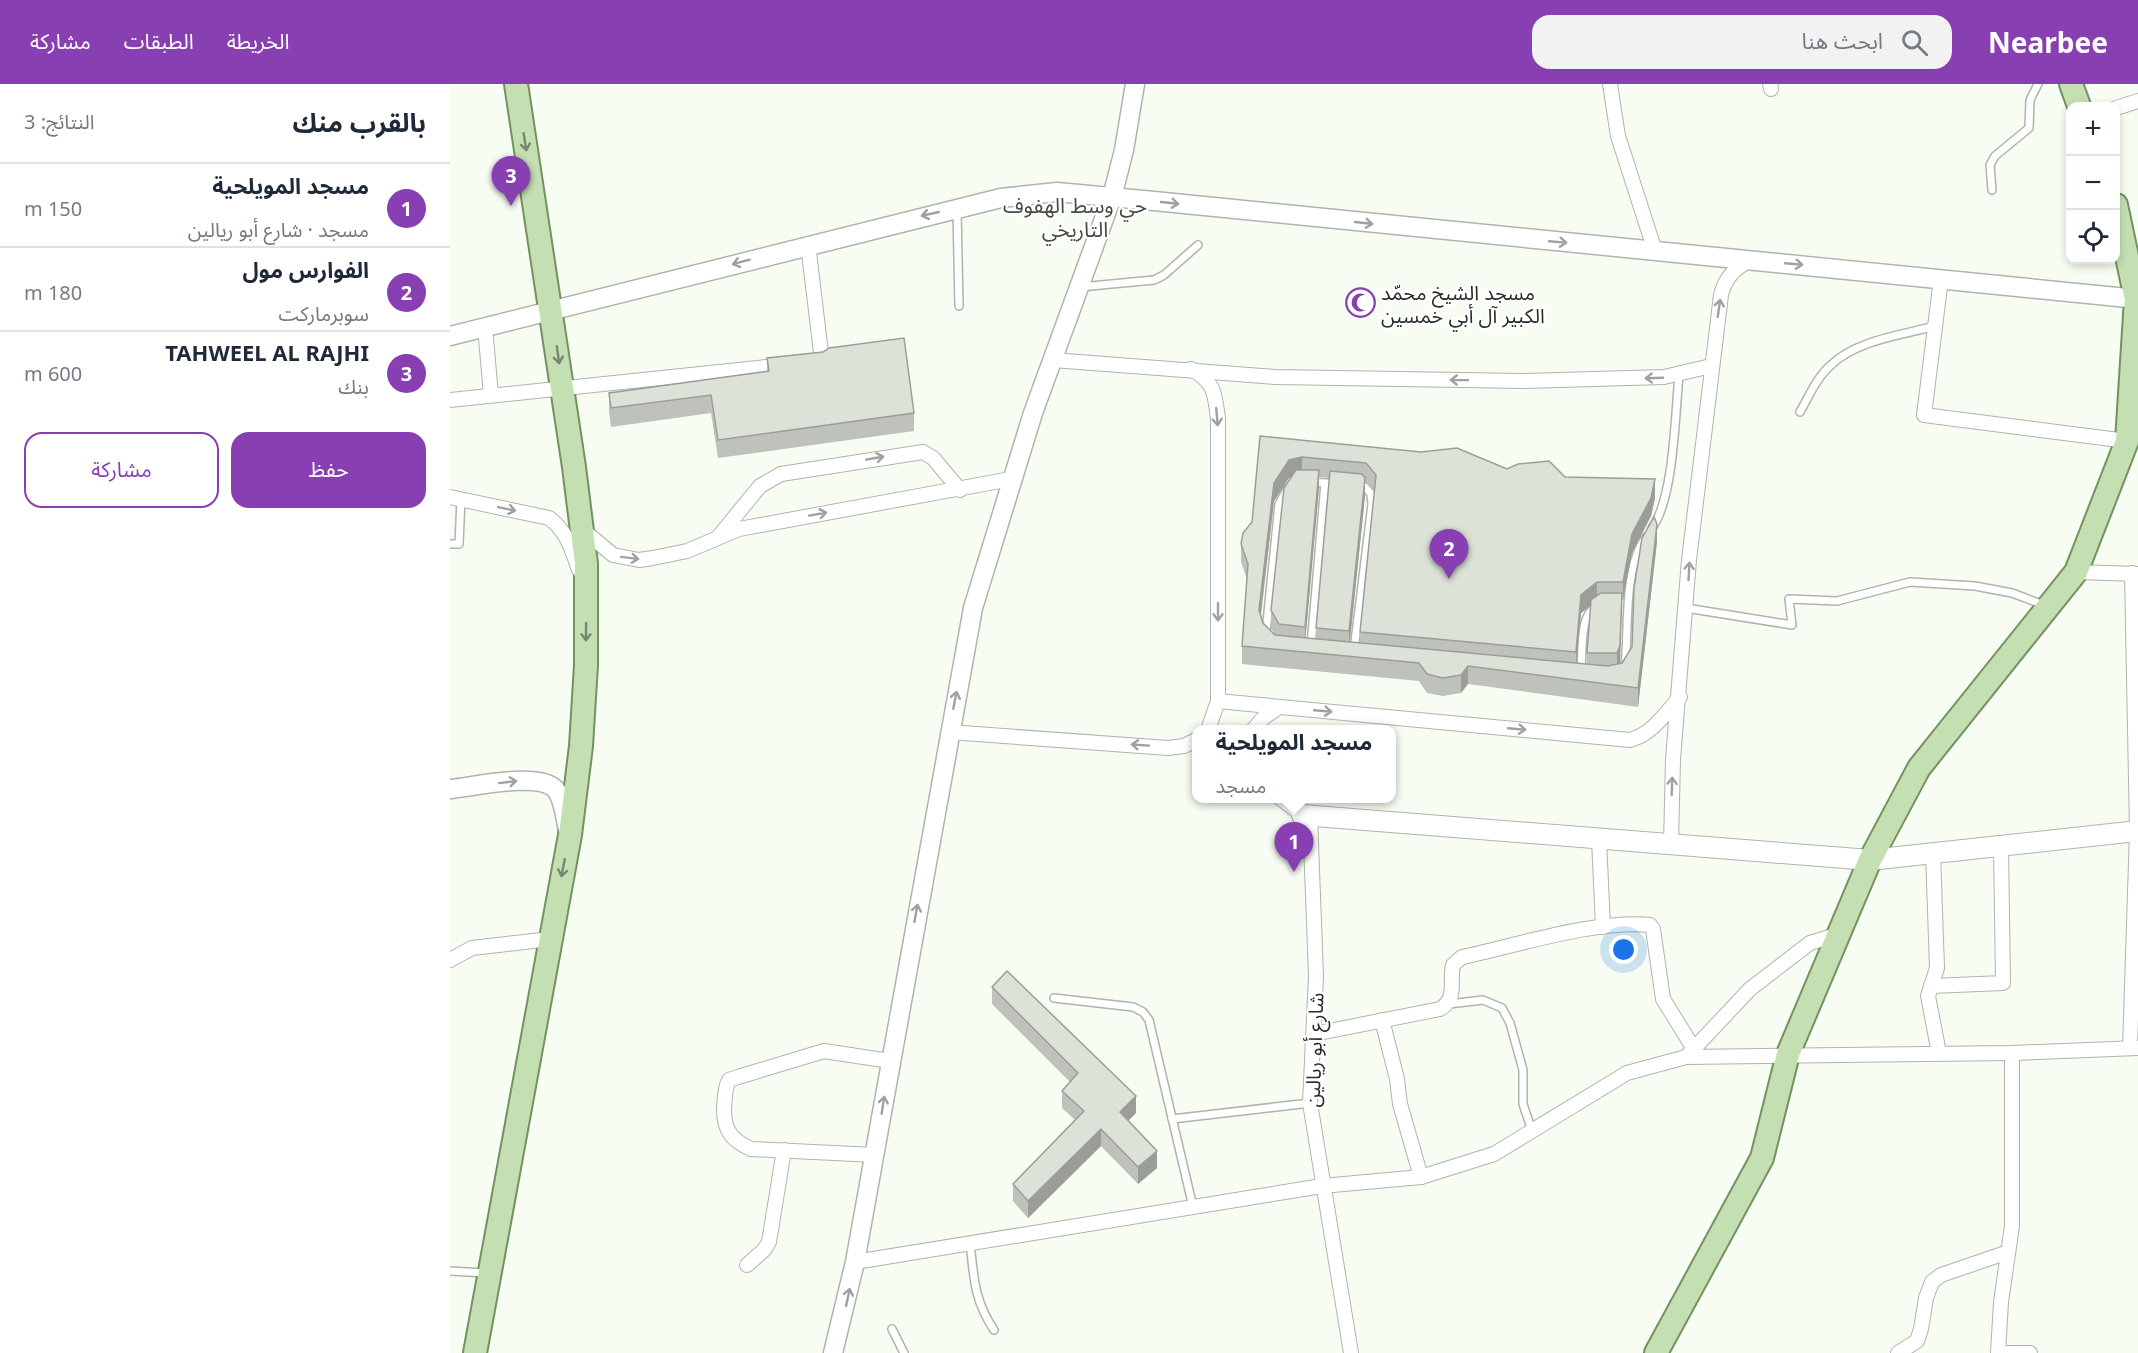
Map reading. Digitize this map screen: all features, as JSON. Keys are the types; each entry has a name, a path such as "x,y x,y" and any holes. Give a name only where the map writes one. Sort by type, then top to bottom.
{"main road":[{"path":"475,1353 570,835 581,746 586,592 582,529 563,389 516,84"},
{"path":"2071,84 2078,102"},
{"path":"1656,1353 1762,1158 1788,1054 1870,860 1919,768 2046,606 2076,572 2127,441 2135,367 2137,299 2116,210"},
{"path":"1306,815 1870,860 2137,831"}],"street":[{"path":"833,1353 855,1262 973,608 1011,478 1077,287 1112,197 1124,150 1135,84"},
{"path":"1610,84 1618,136 1655,252"},
{"path":"2120,106 2138,101"},
{"path":"450,336 808,244 1034,192 1112,197 2137,299"},
{"path":"450,400 822,360 808,244"},
{"path":"1671,844 1673,759 1711,366 1724,283 1738,267 1750,260"},
{"path":"1941,279 1924,415 2127,441"},
{"path":"485,327 491,395"},
{"path":"1053,360 1275,377 1534,381 1679,376 1711,366"},
{"path":"1191,369 1207,378 1214,392 1218,419 1218,701 1211,725"},
{"path":"718,536 760,486 781,474 923,452 933,458 960,490"},
{"path":"582,529 613,555 639,560 687,551 718,536 767,523 960,490 1011,478"},
{"path":"455,498 549,518 560,526 571,545 586,592"},
{"path":"855,1262 1322,1186 1421,1177 1494,1154 1627,1073 1690,1053 2012,1053 2134,1048 2137,831 2135,574 2076,572"},
{"path":"1218,701 1630,740 1642,737 1680,697"},
{"path":"1257,725 1279,707"},
{"path":"949,732 1168,747 1185,746 1192,742"},
{"path":"450,789 522,781 546,782 555,789 561,799 570,835"},
{"path":"1288,803 1306,815"},
{"name":"شارع أبو ريالين","path":"1306,815 1316,976 1310,1103 1351,1353"},
{"path":"1599,839 1603,927"},
{"path":"1931,986 2003,983 2001,846"},
{"path":"1934,853 1937,968 1928,996 1939,1053"},
{"path":"1314,1034 1440,1009 1449,1004 1452,994 1453,965 1462,957 1603,927 1650,925 1663,999 1690,1053"},
{"path":"1690,1053 1750,989 1810,944 1839,934"},
{"path":"450,960 472,948 550,939"},
{"path":"1382,1020 1397,1079 1400,1104 1421,1177"},
{"path":"875,1155 751,1149 730,1137 724,1125 725,1089 729,1080 824,1051 890,1061"},
{"path":"2012,1053 2012,1226 2001,1302 1998,1353 2030,1353"},
{"path":"747,1265 764,1251 769,1242 784,1150"},
{"path":"1898,1353 1917,1341 1932,1282 1941,1275 2008,1252"}],"lane":[{"path":"1992,190 1990,165 1995,156 2029,128 2030,100 2038,84"},
{"path":"957,208 960,306"},
{"path":"1077,287 1154,280 1164,275 1198,245"},
{"path":"1800,412 1816,383 1831,365 1847,354 1866,345 1936,326"},
{"path":"1621,676 1626,665 1628,606 1640,544 1662,509 1679,376"},
{"path":"1302,481 1365,487 1371,494 1353,655"},
{"path":"1268,639 1265,629 1279,504 1292,483"},
{"path":"1310,651 1325,483"},
{"path":"450,544 459,544 455,498"},
{"path":"1686,608 1792,625 1789,599 1837,602 1910,582 1976,586 2012,593 2046,606"},
{"path":"1581,676 1586,616 1591,608 1609,605"},
{"path":"1618,606 1628,606"},
{"path":"1299,650 1321,652"},
{"path":"1343,654 1365,656"},
{"path":"1569,675 1590,677"},
{"path":"1054,998 1133,1007 1143,1012 1149,1020 1193,1207"},
{"path":"1449,1004 1483,1000 1502,1008 1510,1023 1523,1070 1523,1104 1532,1131"},
{"path":"1172,1119 1310,1103"},
{"path":"970,1243 976,1296 994,1330"},
{"path":"450,1271 489,1273"},
{"path":"892,1329 904,1353"}],"building":[{"path":"904,338 914,413 718,440 711,395 611,408 609,393 769,371 767,358 823,352 829,348"},
{"path":"1260,436 1421,452 1457,448 1507,469 1518,464 1549,461 1565,477 1655,479 1651,498 1632,534 1623,582 1597,582 1581,595 1576,652 1360,632 1376,475 1366,463 1302,457 1289,460 1274,483 1259,610 1263,623 1275,635 1608,666 1622,663 1632,647 1634,588 1642,538 1654,517 1657,524 1638,688 1468,666 1461,675 1443,678 1427,674 1419,663 1242,646 1248,564 1241,544 1243,533 1252,522"},
{"path":"1296,470 1319,470 1305,627 1279,624 1271,610 1284,488"},
{"path":"1330,471 1362,474 1365,478 1349,631 1316,628"},
{"path":"1601,593 1622,593 1620,645 1617,653 1587,653 1591,600"},
{"path":"1007,971 1136,1096 1120,1112 1157,1151 1138,1167 1101,1129 1028,1201 1013,1184 1084,1111 1062,1091 1078,1073 992,987"}],"place":[{"name":"TAHWEEL AL RAJHI","path":"511,206"},
{"name":"مسجد الشيخ محمّد الكبير آل أبي خمسين","path":"1360,303"},
{"name":"الفوارس مول","path":"1449,579"},
{"name":"مسجد المويلحية","path":"1294,872"}],"district":[{"name":"حي وسط الهفوف التاريخي","path":"1075,217"}]}
